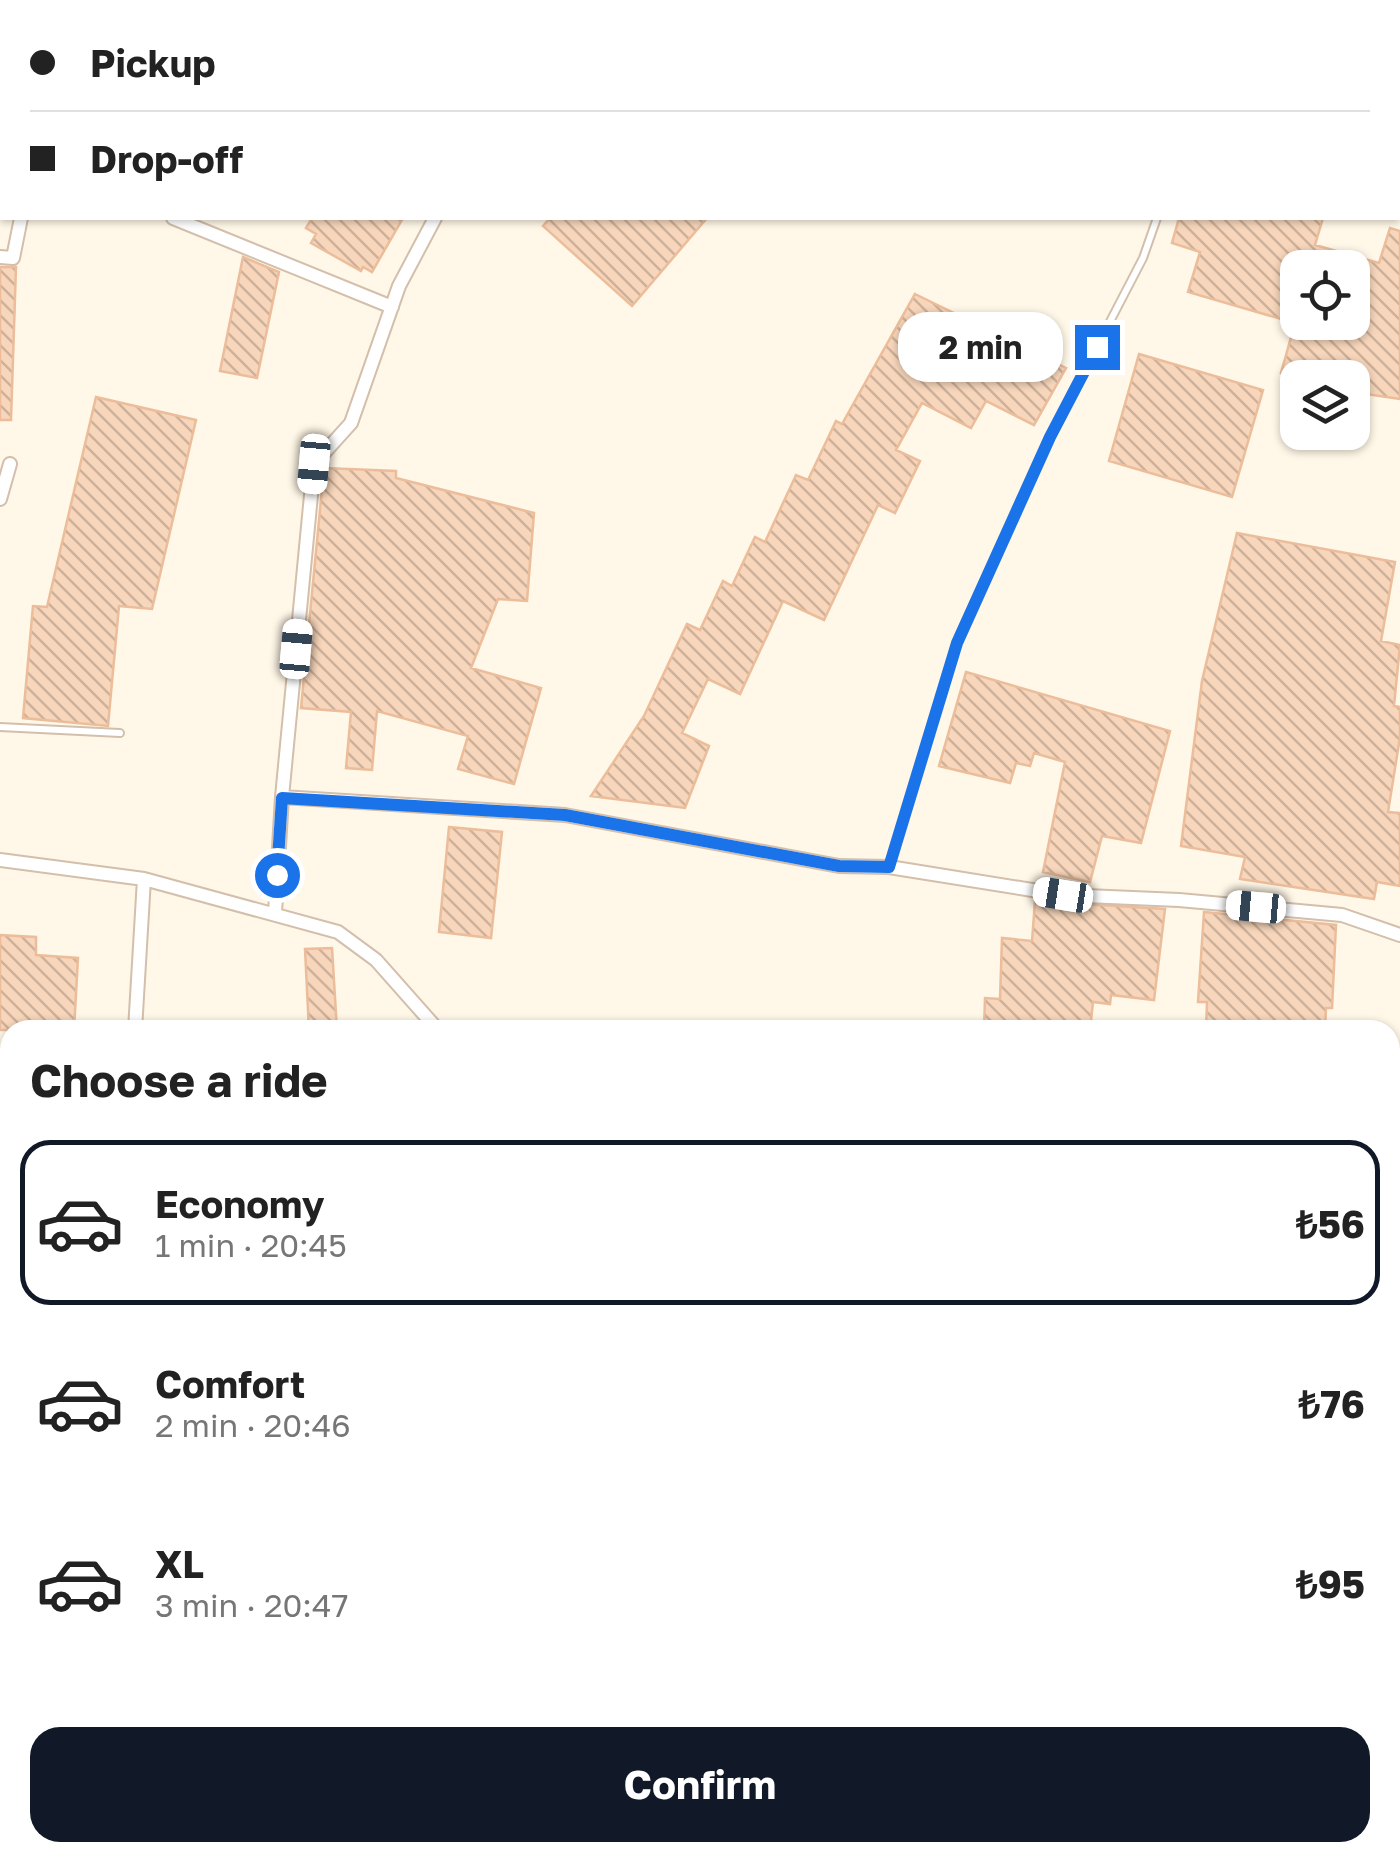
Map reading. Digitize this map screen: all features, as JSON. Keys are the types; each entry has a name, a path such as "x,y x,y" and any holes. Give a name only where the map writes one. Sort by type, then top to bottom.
{"street":[{"path":"0,257 13,258 21,220"},
{"path":"178,220 392,307"},
{"path":"274,914 314,464 352,424 392,307 434,220"},
{"path":"0,499 10,464"},
{"path":"282,798 565,815 839,866 889,867 1063,895 1179,900 1342,915 1400,935"},
{"path":"0,860 144,879 338,932 376,960 429,1020"},
{"path":"136,1020 144,879"}],"lane":[{"path":"889,867 957,643 1050,437 1143,258 1156,220"},
{"path":"0,726 120,733"}],"building":[{"path":"311,220 402,220 372,272 363,267 361,271 311,243 316,234 306,228"},
{"path":"548,220 705,220 632,306 543,226"},
{"path":"1178,220 1322,220 1315,245 1333,250 1280,250 1280,319 1188,292 1200,252 1172,243"},
{"path":"1390,228 1400,231 1400,399 1370,395 1370,360 1285,360 1290,340 1370,340 1370,260 1379,263"},
{"path":"243,257 279,272 257,378 220,371"},
{"path":"0,267 16,267 11,420 0,420"},
{"path":"915,294 1066,368 1034,425 986,401 971,428 922,403 896,450 920,461 895,513 878,505 824,620 783,601 740,694 708,679 682,733 709,746 685,808 591,796 644,716 687,624 700,630 723,581 732,586 755,537 765,542 796,475 808,480 836,421 842,424"},
{"path":"1139,354 1263,390 1232,497 1109,461"},
{"path":"96,397 196,420 152,609 119,606 108,726 23,718 33,606 47,607"},
{"path":"324,468 396,471 396,478 534,513 527,601 498,599 471,668 541,688 514,784 458,769 468,736 377,711 372,770 346,768 351,712 301,708"},
{"path":"1237,533 1395,562 1381,641 1400,645 1394,706 1400,707 1400,737 1388,812 1400,813 1400,886 1377,882 1374,899 1240,879 1245,857 1181,846 1202,681"},
{"path":"966,672 1170,731 1141,843 1102,836 1090,882 1043,872 1065,762 1034,753 1030,766 1016,763 1010,783 939,766"},
{"path":"449,827 502,832 491,938 439,932"},
{"path":"1035,901 1165,909 1154,1000 1111,995 1110,1004 1093,1002 1091,1020 984,1020 985,998 1000,999 1002,938 1032,941"},
{"path":"1204,912 1336,925 1332,1008 1326,1008 1325,1020 1206,1020 1207,1002 1198,1002"},
{"path":"0,935 36,937 36,955 78,958 75,1020 0,1020"},
{"path":"332,948 336,1020 309,1020 305,949"}],"route":[{"path":"277,875 282,798 565,815 839,866 889,867 957,643 1050,437 1097,347"}]}
